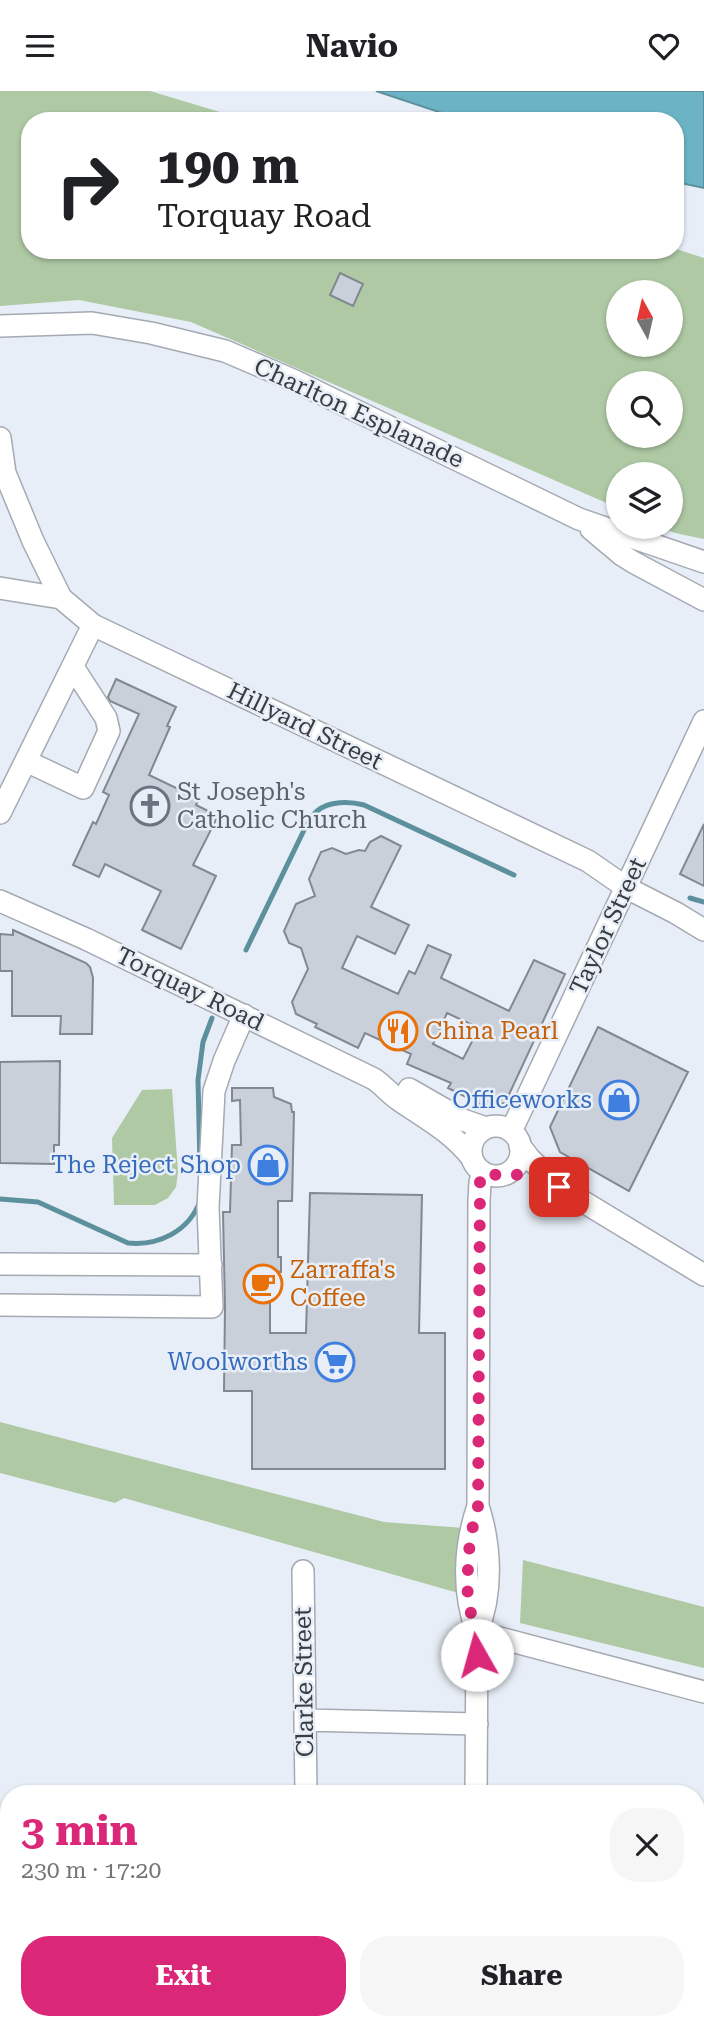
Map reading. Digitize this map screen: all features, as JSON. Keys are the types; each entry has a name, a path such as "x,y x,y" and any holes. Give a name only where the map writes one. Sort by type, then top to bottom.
{"street":[{"name":"Charlton Esplanade","path":"0,326 92,323 151,333 225,351 295,381 579,519 704,562"},
{"name":"Hillyard Street","path":"0,438 5,473 33,541 61,598 93,625 588,861 626,888 704,930"},
{"path":"579,519 622,555 704,600"},
{"path":"0,588 61,598"},
{"path":"0,813 93,625"},
{"path":"26,761 83,788 109,731 106,718 73,667"},
{"name":"Taylor Street","path":"515,1138 515,1123 704,721"},
{"name":"Torquay Road","path":"0,901 86,939 377,1081 397,1099 427,1116 452,1136 478,1165"},
{"path":"0,1305 212,1307 208,1208 215,1091 224,1061 244,1015"},
{"name":"Torquay Road","path":"377,1081 402,1085 463,1120 486,1128"},
{"path":"476,1785 477,1632 469,1607 467,1584 470,1538 478,1506 480,1182 472,1144 475,1137 486,1128 494,1126 515,1138 530,1159 559,1187 704,1275"},
{"path":"505,1174 513,1169 521,1154 515,1138"},
{"path":"478,1165 491,1175 520,1175 559,1187"},
{"path":"0,1264 211,1265"},
{"name":"Clarke Street","path":"303,1571 306,1785"},
{"path":"477,1632 704,1692"},
{"path":"305,1720 477,1724"}],"green space":[{"path":"0,91 150,91 220,112 21,112 21,259 684,259 684,252 704,258 704,539 683,535 683,462 606,462 606,503 191,322 79,300 0,306"},
{"path":"172,1089 178,1172 176,1187 168,1198 155,1205 114,1205 112,1138 142,1090"},
{"path":"0,1422 384,1522 464,1528 462,1594 124,1498 115,1503 0,1473"},
{"path":"523,1560 704,1607 704,1668 520,1623"}],"water":[{"path":"376,91 704,91 704,188 684,184 684,112 439,112"}],"building":[{"path":"340,273 363,284 353,306 330,295"},
{"path":"116,679 176,707 149,775 199,799 196,805 218,816 193,865 216,876 181,949 142,930 161,891 105,864 99,877 73,865 109,795 103,792 139,714 110,701 108,697"},
{"path":"704,824 704,886 680,874"},
{"path":"381,836 401,846 371,907 409,925 395,954 357,936 342,968 398,994 409,971 415,974 428,945 451,955 441,978 509,1011 534,960 565,974 505,1103 488,1108 448,1088 451,1083 407,1064 411,1054 365,1033 358,1048 315,1027 317,1024 296,1014 292,1002 308,969 301,948 289,943 284,931 296,904 315,896 309,879 321,852 332,848 346,854 365,851 370,842","holes":["447,1013 479,1028 463,1059 433,1044"]},
{"path":"13,930 90,967 93,978 92,1034 60,1034 61,1016 12,1016 12,971 0,971 0,934 13,935"},
{"name":"Officeworks","path":"598,1027 688,1072 629,1191 560,1152 550,1127"},
{"path":"60,1061 59,1145 54,1145 54,1164 0,1163 0,1062"},
{"path":"232,1088 273,1088 274,1097 291,1104 294,1112 292,1201 278,1201 278,1257 281,1257 281,1272 270,1271 270,1333 306,1333 310,1193 422,1195 419,1333 445,1333 445,1469 252,1469 252,1391 224,1391 223,1212 230,1212 232,1145 241,1145 240,1100 232,1101"}],"waterway":[{"path":"246,950 306,826 316,812 327,805 364,805 514,875"},
{"path":"690,898 704,902"},
{"path":"200,1166 198,1080 203,1042 212,1018"},
{"path":"0,1199 38,1202 128,1243 151,1242 172,1234 188,1221 200,1201"}],"place":[{"name":"St Joseph's Catholic Church","path":"150,806"},
{"name":"China Pearl","path":"398,1031"},
{"name":"Officeworks","path":"619,1100"},
{"name":"The Reject Shop","path":"268,1165"},
{"name":"Zarraffa's Coffee","path":"263,1284"},
{"name":"Woolworths","path":"335,1362"}],"route":[{"path":"477,1655 477,1632 469,1607 467,1584 470,1538 478,1506 480,1182 484,1173 498,1176 505,1174 520,1175 559,1187"}]}
